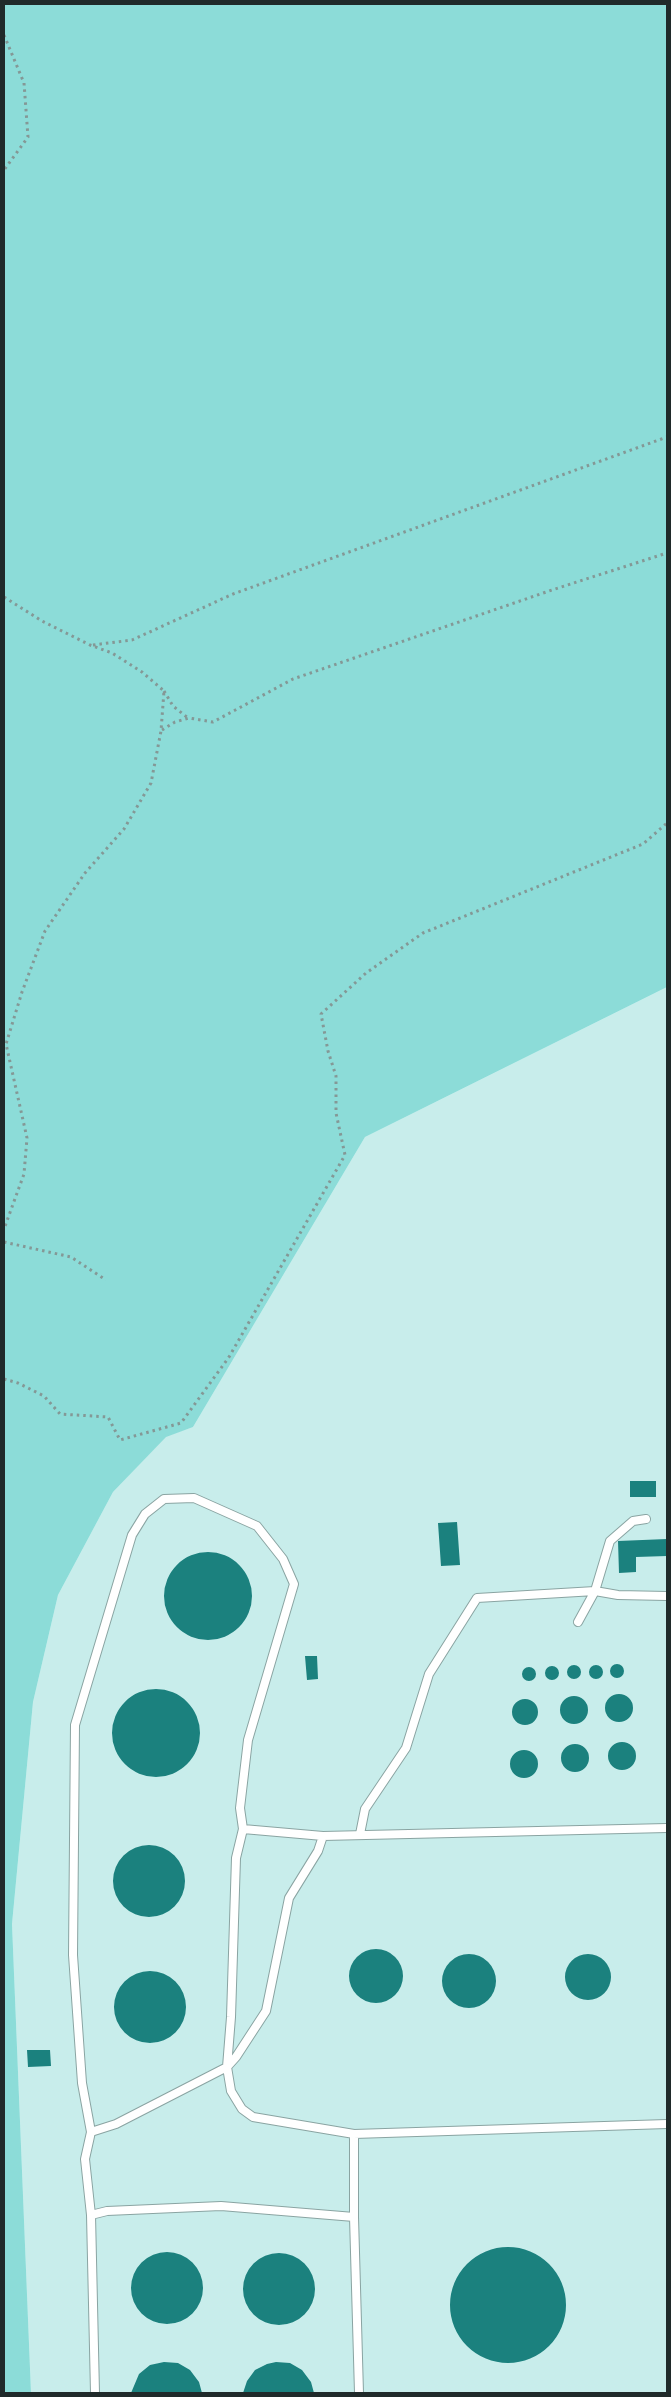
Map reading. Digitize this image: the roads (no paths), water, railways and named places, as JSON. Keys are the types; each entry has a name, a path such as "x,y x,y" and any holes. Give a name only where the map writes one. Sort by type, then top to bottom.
{"lane":[{"path":"95,2393 91,2215 85,2159 91,2132 82,2083 73,1955 75,1725 132,1536 145,1514 164,1499 194,1498 257,1526 283,1559 294,1584 248,1740 240,1808 243,1829 236,1858 231,2017 227,2067 231,2091 242,2109 253,2117 354,2134 667,2124"},
{"path":"578,1622 595,1591 610,1541 633,1521 646,1518"},
{"path":"360,1834 365,1809 406,1748 429,1674 477,1598 595,1591 667,1596"},
{"path":"243,1829 323,1836 667,1828"},
{"path":"91,2132 116,2124 227,2067 236,2057 266,2011 289,1898 318,1851 323,1836"},
{"path":"354,2134 354,2217 359,2393"},
{"path":"91,2215 107,2211 221,2206 354,2217"}]}
